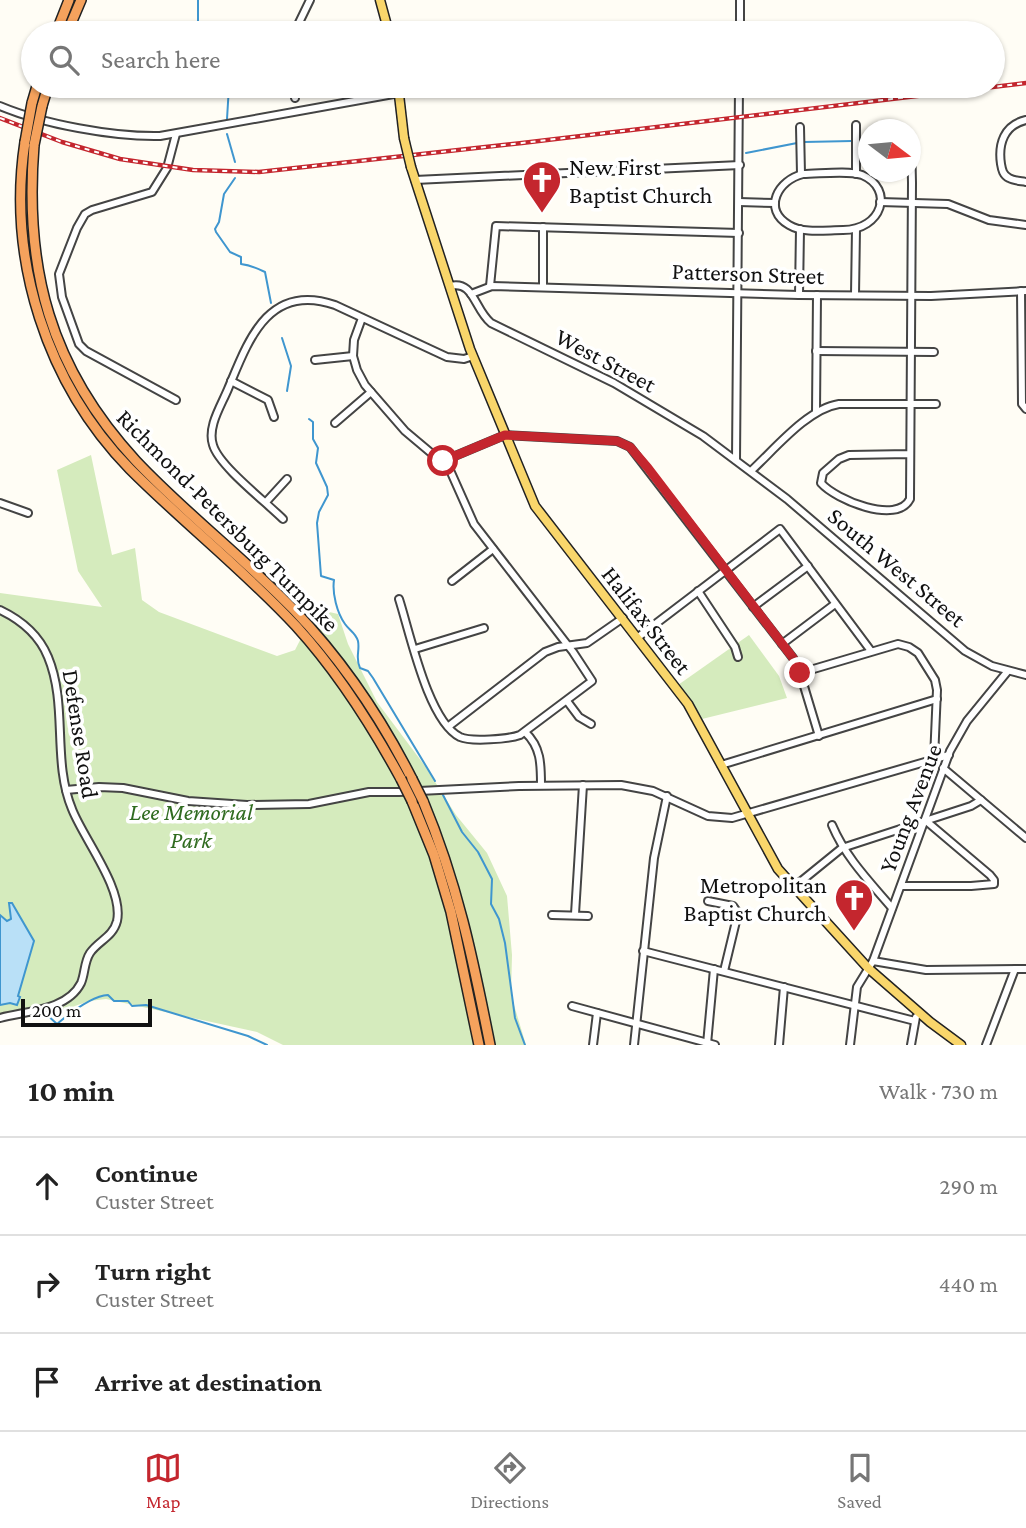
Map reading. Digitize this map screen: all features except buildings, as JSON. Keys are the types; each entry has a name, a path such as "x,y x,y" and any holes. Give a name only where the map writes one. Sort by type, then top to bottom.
{"highway":[{"path":"61,21 69,0"},
{"path":"72,21 81,0"},
{"name":"Richmond-Petersburg Turnpike","path":"37,98 30,143 22,165 21,208 29,280 52,353 72,392 98,432 129,467 280,609 322,657 368,721 412,801 434,855 451,912 479,1045"},
{"name":"Richmond-Petersburg Turnpike","path":"37,104 41,98"},
{"name":"Richmond-Petersburg Turnpike","path":"30,143 30,207 39,279 58,341 88,399 111,432 139,464 272,588 318,636 370,707 412,779 447,863 461,909 489,1045"}],"main road":[{"path":"380,0 386,21"},
{"name":"Halifax Street","path":"399,98 411,167 457,309 473,356 535,506 688,704 771,859 794,887 917,1017 961,1045"}],"street":[{"path":"300,21 310,0"},
{"path":"740,0 740,21"},
{"path":"0,106 42,121 142,136 176,134 354,98"},
{"path":"736,460 739,98"},
{"path":"1026,120 1013,125 1001,141 1000,149 1004,174 1010,179 1026,182"},
{"path":"856,125 856,174"},
{"path":"800,127 801,174"},
{"path":"176,134 167,168 152,192 85,214 60,268 59,280 72,326 82,348 176,400"},
{"path":"415,180 740,165"},
{"path":"801,174 856,174 875,185 880,202 878,213 872,222 856,229 800,229 784,221 777,210 775,203 781,186 789,179 801,174"},
{"path":"910,454 854,454 843,457 822,474 821,483 855,505 869,508 899,509 910,499 912,182"},
{"path":"739,202 775,203"},
{"path":"880,202 947,204 989,220 1026,225"},
{"path":"490,286 496,226 739,233"},
{"path":"543,227 543,287"},
{"path":"799,295 800,229"},
{"path":"855,295 856,229"},
{"path":"450,286 462,284 471,294"},
{"name":"Patterson Street","path":"471,294 490,286 738,294 911,296 1024,290"},
{"path":"1024,290 1025,408"},
{"name":"West Street","path":"471,294 491,323 624,389 690,428 751,471"},
{"path":"816,412 817,295"},
{"path":"283,519 225,465 213,448 211,435 231,381 258,324 279,307 303,300 319,300 447,357 464,359 473,356"},
{"path":"362,318 354,340 353,356 361,379 405,431 443,461 453,475 474,524 568,646 592,679 591,682 525,732 512,738 460,737 430,700 399,599"},
{"path":"816,351 934,352"},
{"path":"315,360 353,356"},
{"path":"231,381 268,400 274,417"},
{"path":"335,423 371,392"},
{"path":"751,471 816,412 839,404 936,404"},
{"path":"443,461 505,435 617,441 626,444 648,468 793,658 819,736"},
{"name":"South West Street","path":"751,471 965,651 986,664 1026,675"},
{"path":"266,502 287,480"},
{"path":"0,503 28,513"},
{"path":"637,638 781,530 871,652"},
{"path":"452,581 493,549"},
{"path":"753,607 808,566"},
{"path":"698,591 735,647 738,657"},
{"path":"782,644 835,604"},
{"name":"Defense Road","path":"0,610 29,629 50,660 58,704 66,790 74,816 102,865 118,913 115,928 88,956 78,988 51,1005 25,1014 0,1018"},
{"path":"449,726 545,652 587,643 623,618"},
{"path":"415,649 484,628"},
{"path":"800,673 898,644 913,649 932,673 936,684 934,759"},
{"name":"Young Avenue","path":"850,1045 859,981 870,965 943,768 967,721 1007,671"},
{"path":"721,765 937,699"},
{"path":"567,701 579,718 591,724"},
{"path":"525,732 540,755 541,785"},
{"path":"66,790 123,788 188,801 247,805 309,804 369,792 541,785 634,787 667,796 708,816 724,819 747,815 949,755"},
{"path":"943,768 1026,838"},
{"path":"575,914 583,785"},
{"path":"634,1045 654,858 667,796"},
{"path":"794,887 842,848 971,806 981,800"},
{"path":"901,886 980,886 992,885 994,880 925,820"},
{"path":"832,825 842,848 892,908"},
{"path":"708,901 733,906 737,913 724,971"},
{"path":"552,915 588,916"},
{"path":"643,951 854,1005 917,1017 911,1045"},
{"path":"870,965 926,970 1026,969"},
{"path":"707,1043 714,969"},
{"path":"986,1045 1016,969"},
{"path":"779,1045 784,987"},
{"path":"572,1006 715,1045"},
{"path":"593,1045 597,1013"}],"green space":[{"name":"Lee Memorial Park","path":"91,455 112,555 135,548 142,600 159,612 277,656 295,650 316,609 338,614 348,644 377,702 425,766 456,815 487,853 507,896 512,955 511,995 526,1045 283,1045 257,1032 106,999 89,1001 44,1017 0,1013 0,593 102,607 78,571 57,470"},
{"path":"749,635 779,676 787,698 702,719 678,685"}],"water":[{"path":"9,903 12,903 34,941 17,1005 0,1005 0,915 7,921 11,919"}],"waterway":[{"path":"198,0 198,21"},
{"path":"227,119 228,98"},
{"path":"227,134 235,162"},
{"path":"804,142 852,141"},
{"path":"746,153 797,143"},
{"path":"235,178 224,194 219,222 215,229 230,252 241,257 241,264 265,272 271,303"},
{"path":"282,338 291,366 287,391"},
{"path":"309,419 313,422 313,439 318,448 316,463 328,495 319,512 317,523 321,576 334,580 334,597 340,614 358,641 360,668 368,671 373,678 435,781"},
{"path":"443,795 462,832 478,852 492,879 491,904 499,919 505,943 515,1018 525,1045"},
{"path":"46,1014 57,1024 88,1002 108,995 114,1001 128,1001 132,1006 146,1005 248,1036 267,1045"}],"railway":[{"path":"1005,86 1026,83"},
{"path":"0,118 62,142 120,159 193,170 259,172 900,98"}],"place":[{"name":"New First Baptist Church","path":"542,214"},
{"name":"Metropolitan Baptist Church","path":"854,932"}],"route":[{"path":"443,461 505,435 617,441 626,444 648,468 793,658 800,673"}]}
